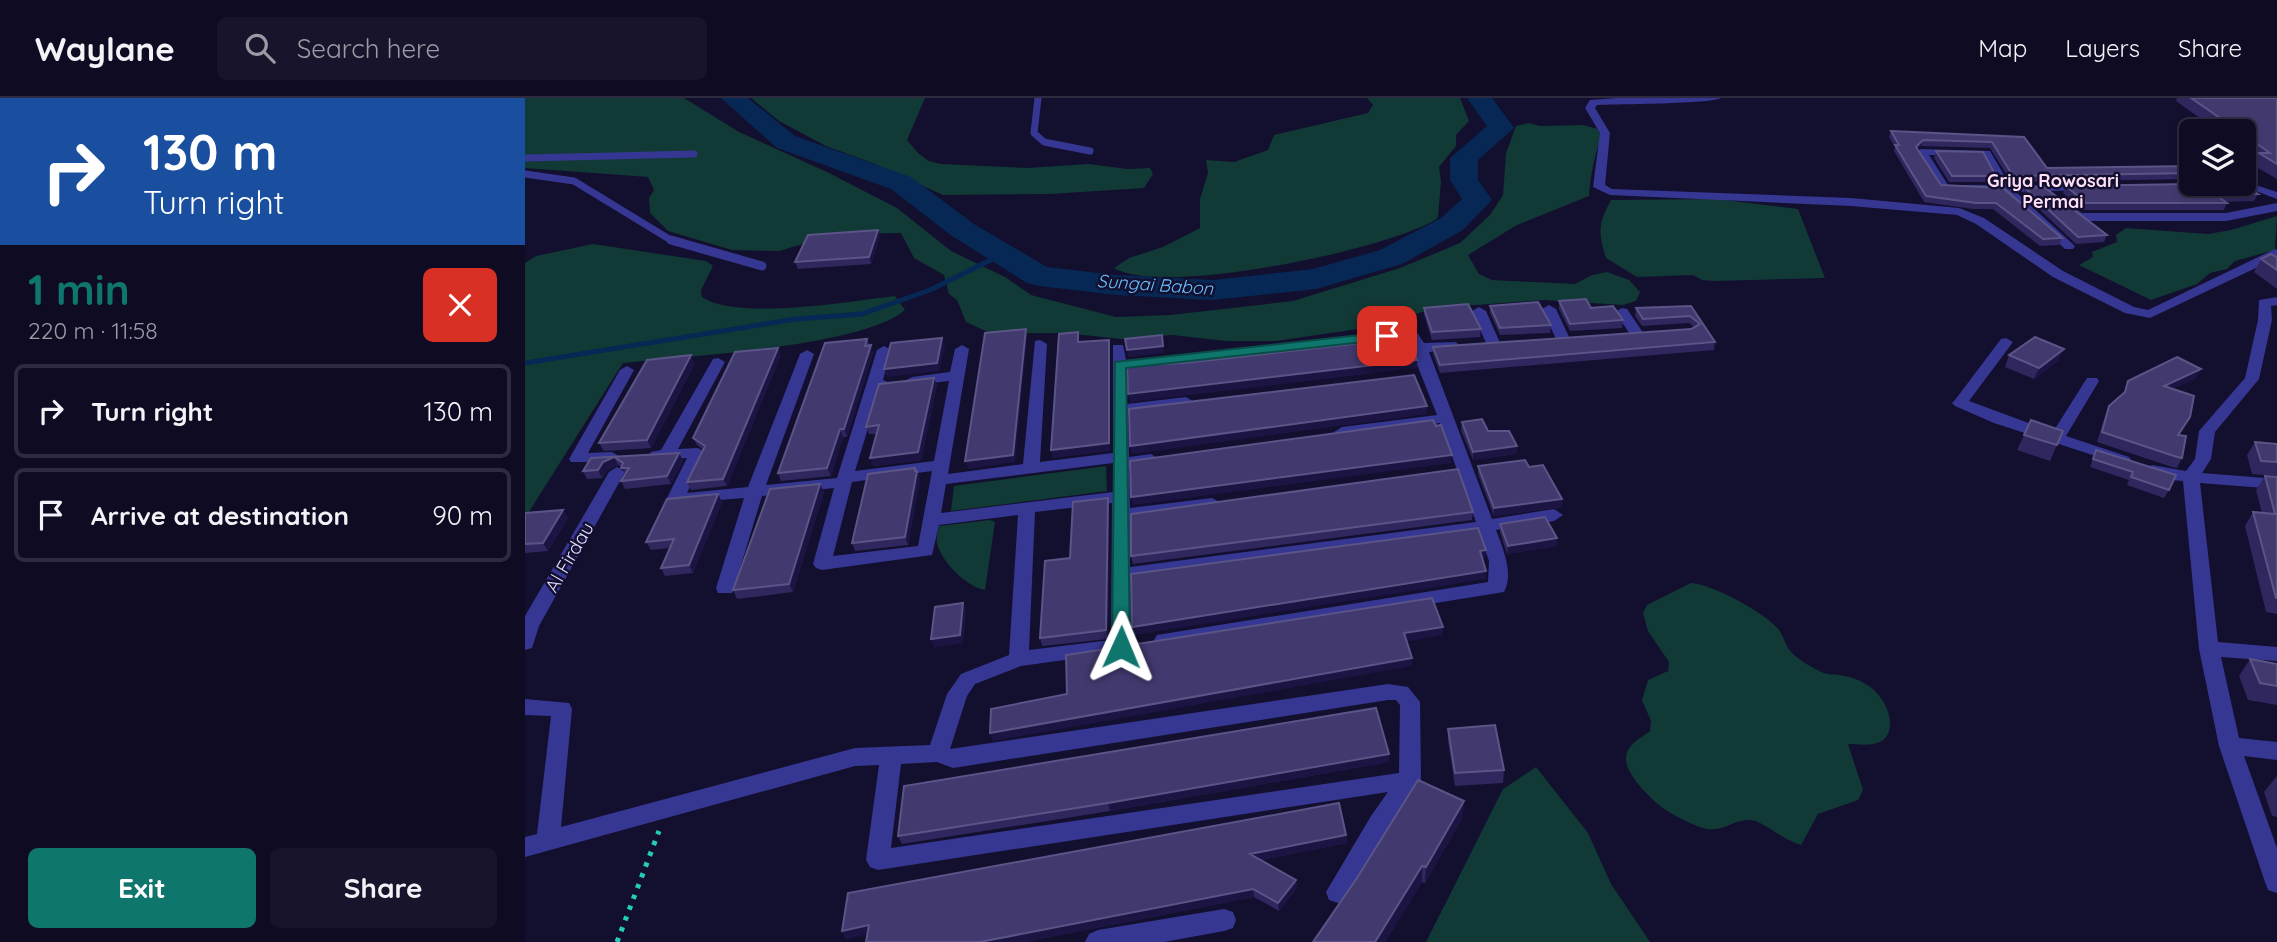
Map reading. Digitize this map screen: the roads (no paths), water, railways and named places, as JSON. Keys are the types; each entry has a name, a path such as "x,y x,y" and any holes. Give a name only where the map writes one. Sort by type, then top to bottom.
{"street":[{"path":"1716,98 1593,102 1590,108 1605,133 1599,187 1610,192 1851,202 1959,212 1980,221 2058,274 2130,310 2150,314 2277,253"},
{"path":"2069,246 2006,188 1986,153 1921,152 1948,194 2006,188 2100,187"},
{"path":"2045,188 2079,217 2226,217 2277,207"},
{"path":"2256,188 2277,196"},
{"path":"2277,301 2263,303 2265,320 2252,379 2207,431 2203,458 2191,477 2209,649 2231,746 2277,883"},
{"path":"1540,340 1569,338 1549,309"},
{"path":"1420,348 1487,344 1479,311"},
{"path":"1612,335 1643,333 1622,312"},
{"path":"938,753 957,694 968,680 1019,659 1121,647 1497,587 1498,561 1446,418 1423,375 1420,348 1411,334 1119,357 1121,647"},
{"path":"2006,342 1959,401 2000,420 2169,475 2277,484"},
{"path":"1031,468 1040,344"},
{"path":"884,350 844,480 822,564 926,551 962,349"},
{"path":"725,588 755,491 807,354"},
{"path":"667,454 718,362"},
{"path":"627,370 577,459 698,453 675,500 844,480 1162,457"},
{"path":"874,385 957,376"},
{"path":"2059,437 2092,381"},
{"path":"1120,410 1201,400"},
{"path":"1324,435 1446,418"},
{"name":"Al Firdau","path":"525,643 529,626 617,472"},
{"path":"932,520 1122,496"},
{"path":"1122,515 1231,500"},
{"path":"1019,659 1027,508"},
{"path":"1121,575 1553,515"},
{"path":"2209,649 2277,654"},
{"path":"525,847 855,757 938,753 953,759 1388,692 1401,693 1410,702 1413,758 1410,780 1379,823 1338,892"},
{"path":"525,707 562,709 548,840"},
{"path":"2231,746 2277,751"},
{"path":"891,755 878,860 1410,780"},
{"path":"1098,942 1224,920"}],"lane":[{"path":"1038,98 1034,133 1044,142 1090,151"},
{"path":"525,158 694,154"},
{"path":"525,174 574,181 674,242 762,266"}],"waterway":[{"name":"Sungai Babon","path":"733,98 786,142 901,183 963,230 1039,276 1116,285 1213,290 1316,279 1391,257 1452,224 1477,200 1464,180 1464,158 1501,128 1479,98"},
{"path":"525,363 796,319 862,314 930,290 1003,254"}],"district":[{"name":"Griya Rowosari Permai","path":"2053,191"}]}
